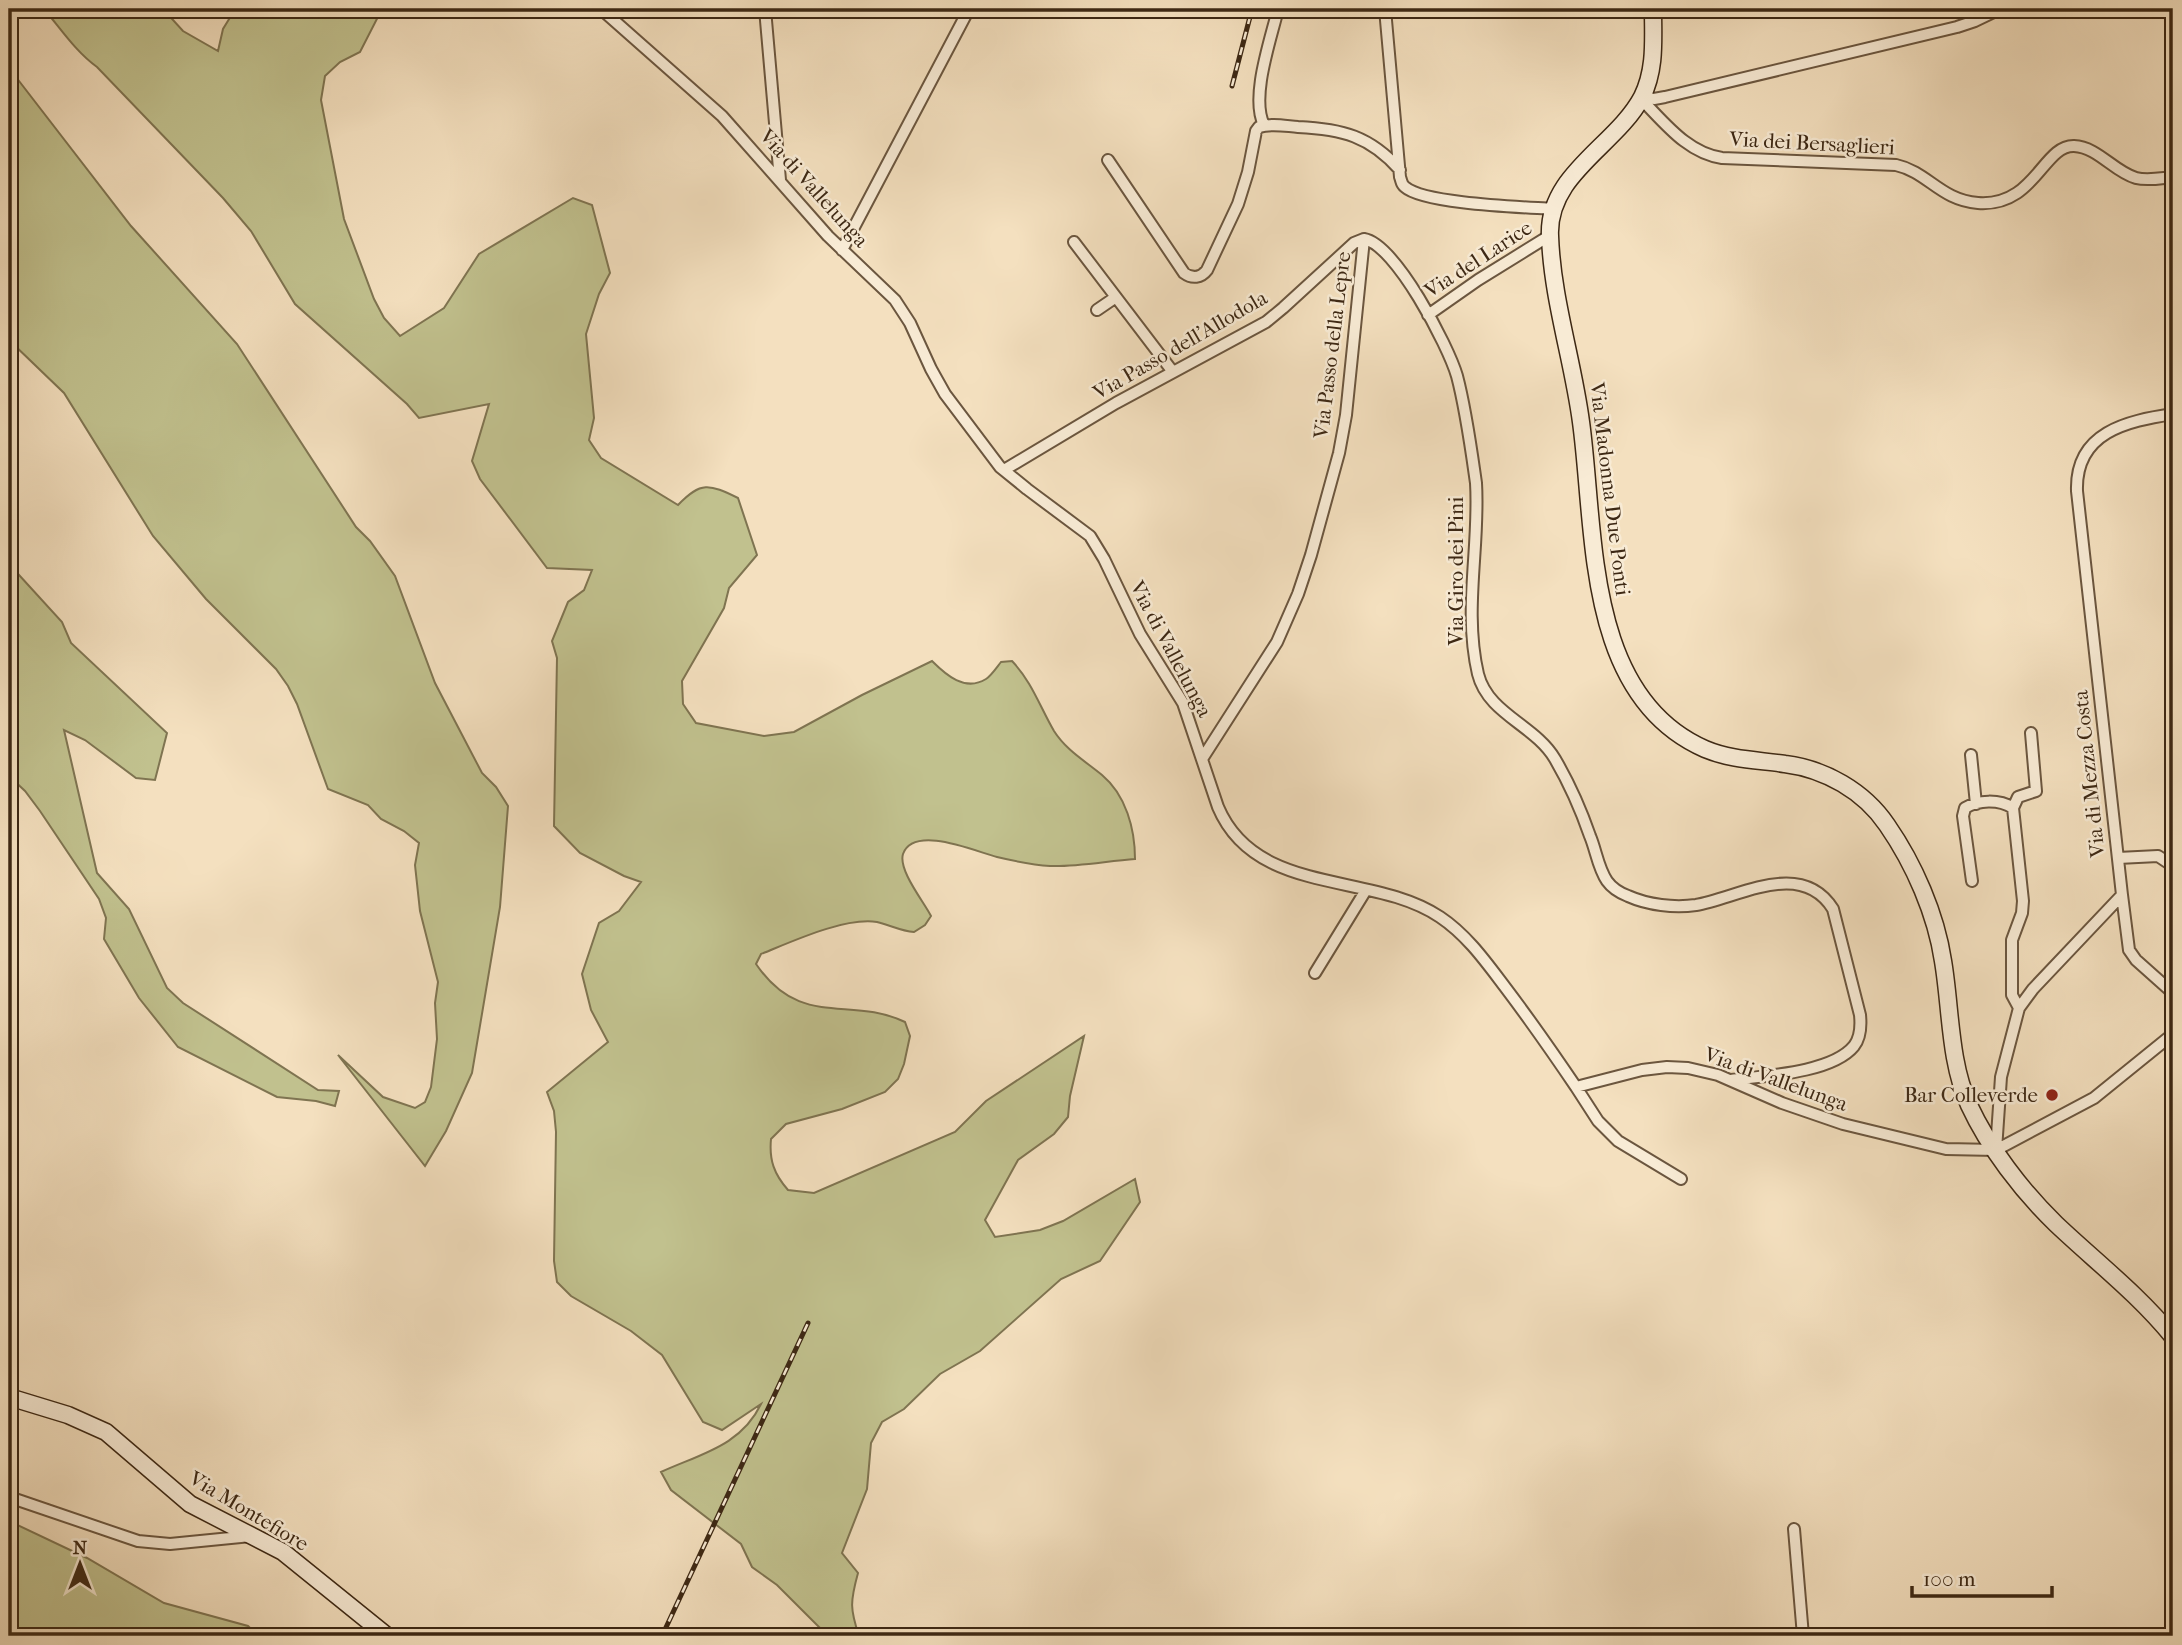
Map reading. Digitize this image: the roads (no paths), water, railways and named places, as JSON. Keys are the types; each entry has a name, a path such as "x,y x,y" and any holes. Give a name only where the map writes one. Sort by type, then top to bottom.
{"main road":[{"name":"Via Madonna Due Ponti","path":"1653,9 1652,66 1642,97 1626,119 1564,187 1553,209 1549,236 1581,422 1597,575 1610,628 1629,679 1639,696 1664,723 1697,745 1731,757 1792,765 1822,773 1850,789 1882,818 1910,866 1933,919 1944,963 1959,1078 1973,1112 1996,1150 2047,1215 2130,1291 2173,1337"},
{"name":"Via Montefiore","path":"9,1397 68,1415 106,1432 190,1504 254,1536 295,1561 387,1636"}],"street":[{"name":"Via di Vallelunga","path":"601,9 712,106 842,250 901,309 945,394 1004,470 1090,536 1140,634 1182,703 1224,821 1251,849 1290,871 1366,890 1426,909 1459,932 1495,973 1576,1087 1629,1072 1670,1066 1705,1071 1782,1103 1843,1124 1935,1147 1965,1151 1996,1150"},
{"path":"765,9 780,181"},
{"path":"842,250 969,9"},
{"path":"1264,125 1260,113 1261,88 1278,9"},
{"path":"1385,9 1401,181 1406,188 1441,199 1553,209"},
{"path":"1642,97 1665,97 1944,30 1975,21 2000,9"},
{"name":"Via dei Bersaglieri","path":"1642,97 1688,144 1706,155 1722,158 1893,164 1910,169 1949,196 1972,202 1991,203 2012,197 2040,172 2057,151 2071,146 2089,150 2137,178 2173,177"},
{"path":"1108,160 1184,273 1195,277 1207,270 1229,226 1246,180 1256,131 1264,125 1320,128 1348,134 1377,147 1400,170"},
{"name":"Via del Larice","path":"1428,315 1549,236"},
{"name":"Via Giro dei Pini","path":"1364,239 1375,243 1397,266 1447,348 1457,376 1476,483 1471,606 1479,678 1491,700 1537,737 1553,757 1570,787 1605,878 1614,888 1628,896 1645,902 1676,906 1707,902 1761,886 1788,884 1817,893 1829,902 1835,913 1860,1015 1860,1032 1856,1044 1837,1059 1824,1064 1730,1081"},
{"name":"Via Passo dell'Allodola","path":"1004,470 1273,317 1354,243 1364,239"},
{"name":"Via Passo della Lepre","path":"1202,759 1277,642 1311,555 1339,453 1347,406 1364,239"},
{"path":"1074,242 1173,372"},
{"path":"1097,310 1116,297"},
{"name":"Via di Mezza Costa","path":"2173,414 2135,420 2114,428 2087,454 2077,477 2127,941 2131,953 2173,993"},
{"path":"2019,1009 2012,995 2012,940 2024,901 2013,808 2018,797 2036,791 2031,733"},
{"path":"1971,755 1976,804"},
{"path":"1972,881 1963,813 1967,806 1996,802 2013,808"},
{"path":"2118,858 2158,856 2173,866"},
{"path":"1315,974 1366,890"},
{"path":"1996,1150 2001,1077 2019,1009 2033,989 2122,895"},
{"path":"1996,1150 2101,1093 2173,1034"},
{"path":"1576,1087 1603,1127 1618,1142 1681,1180"},
{"path":"9,1497 138,1541 170,1544 254,1536"},
{"path":"1794,1529 1803,1636"}],"railway":[{"path":"1232,86 1252,9"},
{"path":"662,1636 808,1323"}],"place":[{"name":"Bar Colleverde","path":"2052,1095"}]}
